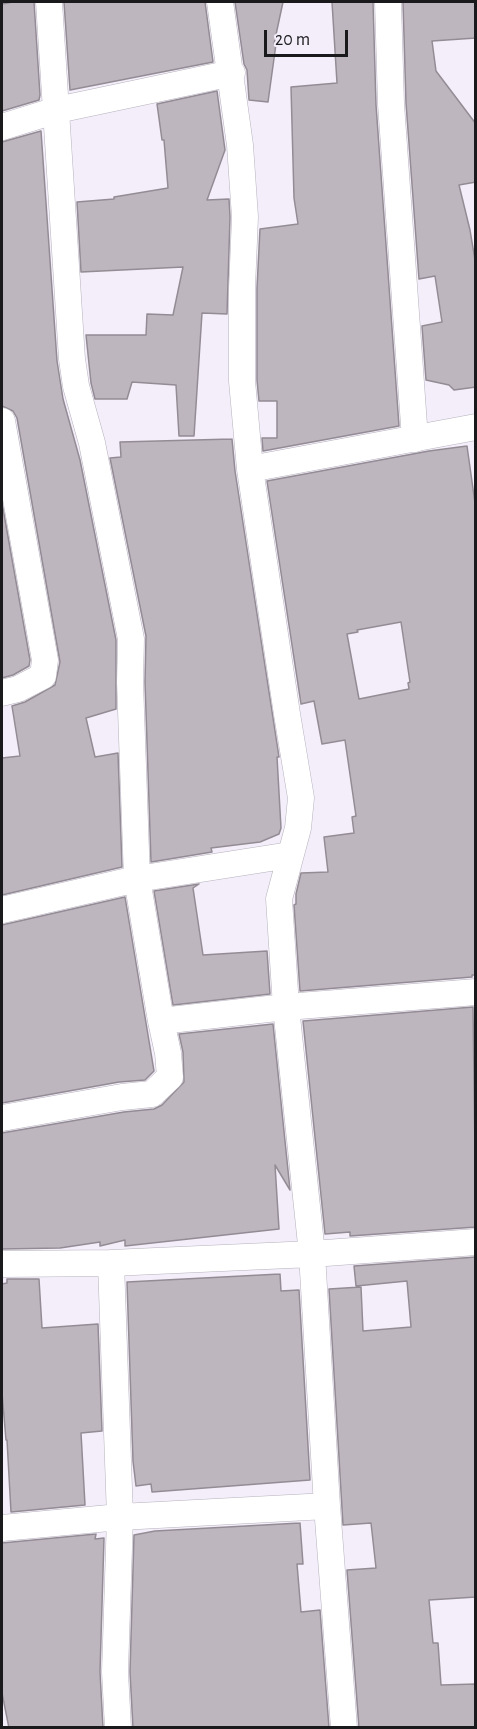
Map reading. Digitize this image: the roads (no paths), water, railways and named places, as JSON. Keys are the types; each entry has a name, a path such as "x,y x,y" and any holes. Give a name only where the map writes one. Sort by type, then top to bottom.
{"street":[{"path":"2,1118 152,1094 170,1077 168,1053 137,879 130,682 131,639 92,443 76,386 72,358 49,2"},
{"path":"220,2 232,73 245,217 242,381 250,469 302,798 298,828 279,899 286,1007 312,1254 327,1506 344,1728"},
{"path":"388,2 391,104 415,439"},
{"path":"2,127 57,110 232,73"},
{"path":"2,421 11,532 45,660 43,676 18,689 2,693"},
{"path":"250,469 476,427"},
{"path":"2,910 137,879 290,855"},
{"path":"161,1021 286,1007 476,992"},
{"path":"2,1264 111,1263 312,1254 476,1242"},
{"path":"111,1263 120,1517 115,1672 118,1728"},
{"path":"2,1528 120,1517 327,1506"}]}
